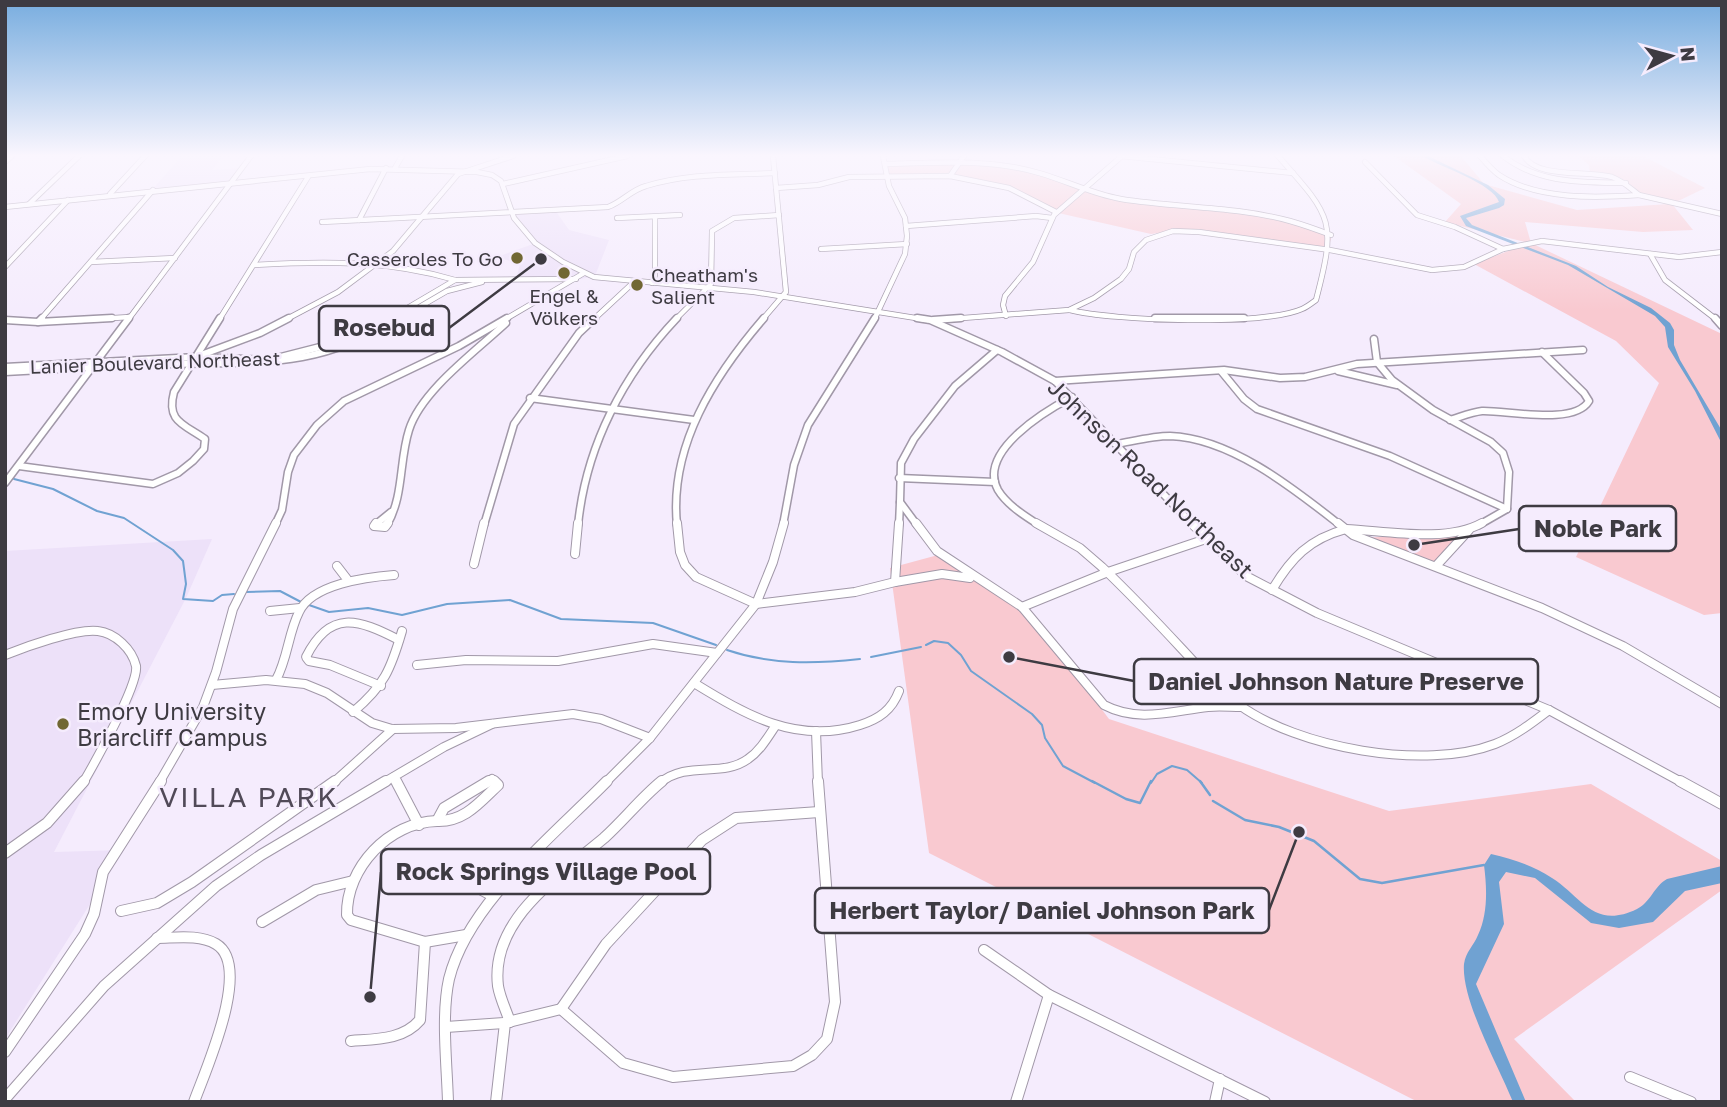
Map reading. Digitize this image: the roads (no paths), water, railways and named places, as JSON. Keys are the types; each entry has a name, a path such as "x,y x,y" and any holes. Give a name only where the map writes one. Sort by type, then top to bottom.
{"street":[{"path":"5,267 61,208"},
{"path":"38,322 138,208"},
{"path":"7,480 212,208"},
{"path":"19,466 45,472 92,474 136,485 155,483 174,476 200,455 206,444 204,437 176,419 170,409 174,392 289,208"},
{"path":"359,220 365,208"},
{"path":"195,359 260,333 338,292 380,263 406,239 429,208"},
{"name":"Johnson Road Northeast","path":"511,208 521,228 535,243 584,273 602,278 880,308 895,315 930,320 968,335 1055,381 1206,539 1246,576 1317,612 1549,710 1722,804"},
{"path":"322,222 595,208"},
{"path":"778,208 787,288 736,350 694,421 678,473 675,502 680,552 685,565 696,577 756,604 855,592 895,582 952,573 981,582"},
{"path":"448,1102 446,1027 449,980 466,935 493,896 650,738 756,604 773,562 785,519 794,465 808,425 880,308 902,262 907,244 900,208"},
{"path":"1039,208 1053,217"},
{"path":"1006,316 1003,305 1005,296 1033,262 1053,217 1063,208"},
{"path":"1212,208 1280,219 1331,235"},
{"path":"1069,310 1084,314 1172,320 1299,311 1312,306 1316,300 1331,235 1323,208"},
{"path":"1410,208 1417,215 1455,227 1503,249"},
{"path":"1694,208 1722,214"},
{"path":"618,218 680,215"},
{"path":"575,555 584,486 593,454 612,409 649,353 711,284 711,235 715,227 736,218 779,215"},
{"path":"652,283 655,275 655,216"},
{"path":"906,228 1053,217"},
{"path":"930,320 1069,310 1094,298 1120,280 1129,269 1134,252 1141,244 1163,233 1199,232 1329,250 1438,270 1469,266 1503,249 1528,243 1563,242 1692,257 1722,252"},
{"path":"821,249 907,244"},
{"path":"1650,254 1665,280 1713,315 1722,326"},
{"path":"91,262 174,258"},
{"path":"254,265 331,261 380,263 420,269 455,280"},
{"path":"5,1052 85,934 97,905 103,872 188,737 212,685 233,608 282,510 289,466 309,435 328,413 349,398 460,346 584,273"},
{"name":"Lanier Boulevard Northeast","path":"195,359 214,363 256,365 353,344 455,280 576,279"},
{"name":"Lanier Boulevard Northeast","path":"444,289 478,280"},
{"path":"474,564 493,488 514,425 530,398 579,333 628,291 635,281"},
{"path":"391,512 401,484 408,432 416,413 442,383 526,307"},
{"path":"5,320 38,322 130,317"},
{"path":"968,335 964,326 970,318"},
{"path":"1374,339 1376,362 1401,386 1450,421 1494,443 1503,452 1509,468 1507,509"},
{"path":"895,582 901,463 932,413 955,386 997,350"},
{"path":"1055,381 1236,370 1280,378 1305,377 1376,362 1583,350"},
{"path":"1450,421 1472,412 1547,415 1586,406 1588,401 1584,393 1542,352"},
{"name":"Lanier Boulevard Northeast","path":"5,369 195,359 269,360 302,357"},
{"path":"214,363 220,358"},
{"path":"1220,371 1244,399 1257,409 1390,456 1507,509"},
{"path":"1333,371 1368,376 1401,386"},
{"path":"1072,397 1031,420 1004,451 994,475 995,482 1014,508 1038,525 1067,539 1108,572 1214,683 1241,707 1345,750 1369,753 1437,752 1485,747 1521,730 1549,710"},
{"path":"530,398 694,421"},
{"path":"1117,444 1170,436 1212,444 1262,469 1353,535 1542,608 1612,641 1722,704"},
{"path":"899,478 995,482"},
{"path":"900,502 937,551 1022,607 1104,705 1114,712 1148,714 1211,707 1241,707"},
{"path":"1272,590 1299,550 1311,542 1346,529 1448,534 1469,530 1507,509"},
{"path":"1436,566 1469,530"},
{"path":"1022,607 1108,572 1206,539"},
{"path":"337,566 347,579"},
{"path":"270,611 300,608 347,579 394,575"},
{"path":"276,680 288,660 300,608"},
{"path":"353,712 381,686 396,658 400,636 339,621 324,629 306,657 309,662 330,664 381,686"},
{"path":"5,654 39,641 98,631 122,643 131,651 136,667 132,687 84,782 47,823 5,853"},
{"path":"417,665 466,660 558,660 653,644 717,653"},
{"path":"212,685 298,681 319,688 373,723 393,729 440,729 553,714 582,715 608,721 650,738"},
{"path":"694,683 722,700 775,725 800,731 870,724 893,708 899,691"},
{"path":"1211,707 1218,694 1214,683"},
{"path":"5,1099 104,986 190,908 239,870 444,747 492,724"},
{"path":"496,1102 507,1022 498,984 500,956 513,925 537,894 616,828 662,780 678,771 728,768 746,764 775,725"},
{"path":"121,911 157,903 192,882 213,865 310,801 356,765 393,729"},
{"path":"561,1009 623,1063 673,1077 793,1066 812,1055 827,1039 835,1002 819,812 816,731"},
{"path":"394,777 419,825"},
{"path":"436,822 444,808 492,779 498,785 457,819 419,825 386,843 367,858 356,872 346,907 351,920 425,942 466,935"},
{"path":"446,1027 507,1022 561,1009 606,944 702,840 736,818 819,812"},
{"path":"262,922 306,893 329,883 354,881"},
{"path":"417,881 473,885 493,896"},
{"path":"158,939 212,942 222,948 230,966 227,997 194,1102"},
{"path":"351,1041 400,1035 414,1030 420,1020 425,942"},
{"path":"984,950 1049,995 1265,1102"},
{"path":"1016,1102 1049,995"},
{"path":"1630,1077 1691,1102"},
{"path":"1215,1102 1220,1079"}],"water":[{"path":"1483,208 1500,208 1466,218 1472,225 1576,266 1608,287 1651,308 1670,323 1680,360 1722,431 1722,444 1695,391 1668,347 1665,327 1655,316 1568,265 1466,226 1460,216"},
{"path":"1491,854 1538,870 1590,908 1610,916 1642,906 1667,879 1722,866 1722,883 1685,891 1653,922 1619,928 1591,923 1535,878 1506,872 1499,882 1504,924 1476,984 1526,1102 1513,1102 1474,1014 1465,979 1465,960 1484,918 1484,865"}],"waterway":[{"path":"14,479 53,489 97,511 124,518 173,550 183,561 186,584 183,599 213,601 222,595 234,594"},
{"path":"246,592 280,591 301,602"},
{"path":"309,605 329,612 368,608 402,615 447,604 510,600 561,619 653,623 716,645"},
{"path":"926,645 934,641 948,643 961,655 971,671 1032,714 1042,725 1045,738 1063,766 1095,783"},
{"path":"871,657 921,647"},
{"path":"727,650 776,661 826,662 860,659"},
{"path":"1151,783 1157,774 1172,766 1187,770 1200,782"},
{"path":"1092,781 1126,799 1140,803 1151,781"},
{"path":"1200,782 1210,795"},
{"path":"1213,801 1245,820 1279,827 1314,841 1360,879 1382,883 1484,865"}],"place":[{"name":"Casseroles To Go","path":"517,258"},
{"name":"Rosebud","path":"541,259"},
{"name":"Engel & Völkers","path":"564,273"},
{"name":"Cheatham's Salient","path":"637,285"},
{"name":"Noble Park","path":"1414,545"},
{"name":"Daniel Johnson Nature Preserve","path":"1009,657"},
{"name":"Emory University Briarcliff Campus","path":"63,724"},
{"name":"Herbert Taylor/ Daniel Johnson Park","path":"1299,832"},
{"name":"Rock Springs Village Pool","path":"370,997"}],"district":[{"name":"VILLA PARK","path":"249,796"}]}
